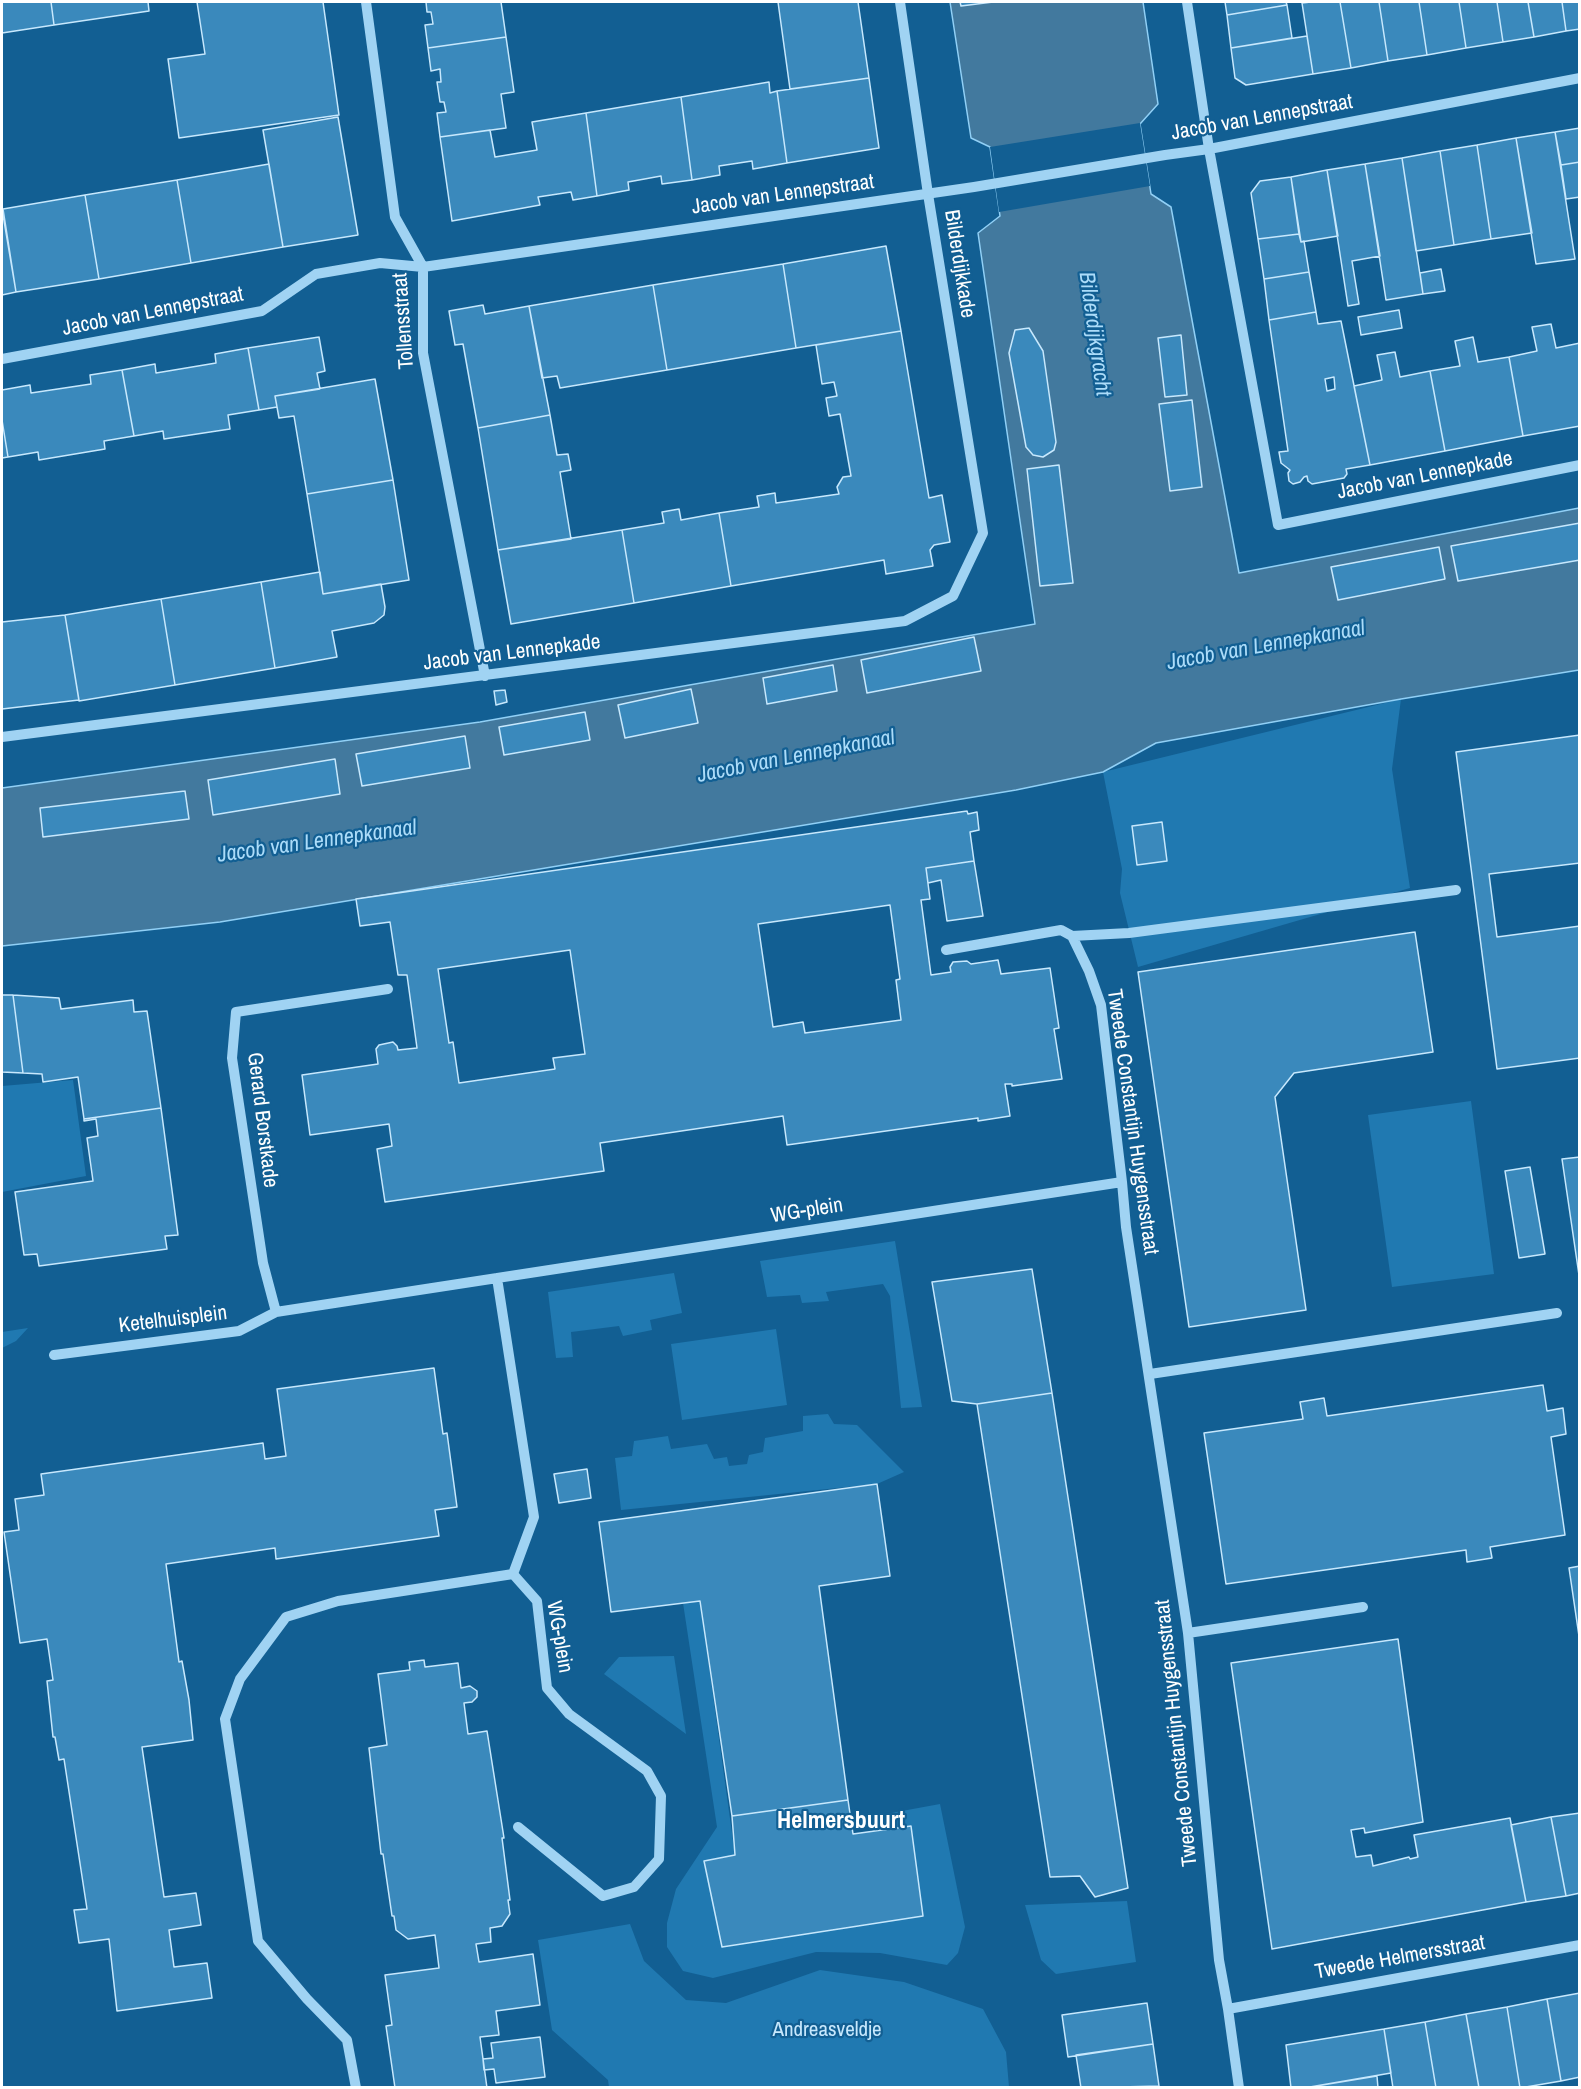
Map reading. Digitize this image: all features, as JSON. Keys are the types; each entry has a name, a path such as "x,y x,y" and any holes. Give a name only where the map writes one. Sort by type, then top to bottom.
{"street":[{"name":"Tollensstraat","path":"366,2 395,217 423,267 423,353 485,676"},
{"name":"Bilderdijkkade","path":"900,2 928,194 983,533"},
{"path":"1187,2 1209,149"},
{"name":"Jacob van Lennepstraat","path":"2,359 262,311 316,274 380,263 423,267 974,187 1166,154 1209,149 1580,78"},
{"name":"Jacob van Lennepkade","path":"1209,149 1278,525 1580,465"},
{"name":"Jacob van Lennepkade","path":"2,737 905,621 953,596 983,533"},
{"path":"946,950 1061,930 1072,936 1129,933 1456,890"},
{"name":"Tweede Constantijn Huygensstraat","path":"1072,936 1089,971 1101,1005 1126,1227 1188,1633 1219,1960 1239,2088"},
{"name":"Gerard Borstkade","path":"276,1312 263,1263 232,1058 236,1012 388,989"},
{"name":"WG-plein","path":"364,1298 1122,1182"},
{"path":"356,2088 347,2040 307,1999 258,1941 225,1719 240,1678 286,1617 338,1601 513,1574 534,1517 497,1278"},
{"name":"Ketelhuisplein","path":"54,1354 239,1331 276,1312 364,1298"},
{"path":"1150,1374 1557,1313"},
{"name":"WG-plein","path":"513,1574 537,1601 547,1688 569,1714 647,1771 661,1796 659,1859 634,1887 603,1896 518,1827"},
{"path":"1188,1633 1363,1607"},
{"name":"Tweede Helmersstraat","path":"1228,2008 1580,1945"}],"green space":[{"path":"1401,699 1392,769 1410,888 1138,967 1120,893 1122,869 1103,772"},
{"path":"73,1080 86,1176 2,1192 2,1086"},
{"path":"1471,1101 1494,1274 1392,1287 1368,1115"},
{"path":"895,1241 922,1407 901,1408 890,1296 883,1284 826,1292 829,1301 802,1303 800,1295 767,1297 760,1261"},
{"path":"674,1273 682,1313 650,1320 652,1330 623,1336 619,1326 571,1332 573,1357 556,1358 548,1292"},
{"path":"28,1328 16,1341 2,1348 2,1332"},
{"path":"776,1329 787,1405 682,1420 671,1344"},
{"path":"828,1414 834,1424 857,1425 904,1472 877,1484 621,1510 615,1458 632,1456 634,1441 668,1436 671,1449 707,1444 714,1459 727,1457 729,1466 747,1464 749,1455 763,1452 765,1438 803,1431 803,1416"},
{"path":"700,1601 735,1855 705,1862 722,1947 923,1916 911,1826 893,1828 891,1813 940,1804 965,1927 958,1953 947,1965 880,1953 816,1952 713,1978 683,1971 667,1947 667,1923 676,1889 717,1827 683,1603"},
{"path":"674,1656 686,1734 604,1674 619,1657"},
{"path":"1127,1901 1136,1962 1056,1974 1041,1960 1025,1905"},
{"name":"Andreasveldje","path":"630,1924 644,1961 686,2000 726,2003 820,1970 904,1982 983,2009 1006,2052 1009,2087 609,2087 608,2080 552,2030 538,1940"}],"water":[{"path":"950,2 1143,2 1158,104 1140,124 1151,194 1171,207 1239,573 1579,508 1579,670 1156,743 1103,772 1016,790 220,922 2,946 2,788 480,722 1035,624 978,233 1000,216 990,147 971,138"}],"pier":[{"path":"1140,123 1150,186 999,212 990,147"}],"building":[{"path":"2,2 51,2 54,25 2,33"},
{"path":"51,2 148,2 149,11 54,25"},
{"path":"197,2 323,2 339,115 179,138 168,59 205,54"},
{"path":"426,2 501,2 506,37 428,48 425,25 433,24 431,12 427,12"},
{"path":"778,2 858,2 869,78 790,89"},
{"path":"960,2 993,2 961,6"},
{"path":"1225,2 1286,2 1287,5 1227,15"},
{"path":"1340,2 1351,68 1313,74 1302,3"},
{"path":"1340,2 1379,2 1388,61 1351,68"},
{"path":"1379,2 1419,2 1427,55 1388,61"},
{"path":"1419,2 1459,2 1466,48 1427,55"},
{"path":"1459,2 1497,2 1503,42 1466,48"},
{"path":"1497,2 1528,2 1534,37 1503,42"},
{"path":"1528,2 1562,2 1566,31 1534,37"},
{"path":"1562,2 1580,2 1580,29 1566,31"},
{"path":"1287,5 1292,38 1231,48 1227,15"},
{"path":"1307,36 1313,74 1246,85 1235,78 1231,48"},
{"path":"506,37 514,92 501,94 506,128 440,137 437,113 446,112 444,102 440,102 437,82 441,82 440,69 431,71 428,48"},
{"path":"869,78 879,148 787,163 777,91"},
{"path":"769,82 770,93 777,91 787,163 753,169 752,161 719,166 720,175 692,180 681,97"},
{"path":"681,97 692,180 662,184 661,176 628,182 629,190 597,196 586,113"},
{"path":"586,113 597,196 573,200 571,192 538,197 540,205 452,221 440,137 490,130 495,157 537,150 532,122"},
{"path":"338,117 358,235 283,247 263,130"},
{"path":"1580,128 1580,162 1561,165 1555,132"},
{"path":"1555,132 1575,259 1536,264 1516,138"},
{"path":"1516,138 1532,233 1491,239 1477,145"},
{"path":"1477,145 1491,239 1454,245 1440,151"},
{"path":"1440,151 1454,245 1416,251 1402,158"},
{"path":"1402,158 1423,294 1386,300 1365,164"},
{"path":"1580,162 1580,197 1566,199 1561,165"},
{"path":"269,164 283,247 191,263 177,180"},
{"path":"1365,164 1380,256 1352,261 1359,304 1348,306 1327,170"},
{"path":"1327,170 1338,236 1301,242 1291,177"},
{"path":"1291,177 1299,234 1258,239 1251,193 1260,181"},
{"path":"177,180 191,263 99,279 85,195"},
{"path":"85,195 99,279 16,292 3,209"},
{"path":"2,209 16,292 2,295"},
{"path":"1299,234 1301,242 1304,241 1309,272 1264,279 1258,239"},
{"path":"886,246 901,331 796,348 783,264"},
{"path":"783,264 796,348 667,370 653,285"},
{"path":"1441,269 1445,291 1423,294 1420,273"},
{"path":"1309,272 1316,312 1269,320 1264,279"},
{"path":"653,285 667,370 560,388 557,376 542,378 529,306"},
{"path":"483,305 485,314 529,306 550,415 478,428 463,344 455,345 449,311"},
{"path":"1399,310 1402,328 1361,335 1358,317"},
{"path":"1316,312 1318,324 1341,321 1370,465 1346,469 1347,474 1344,478 1312,484 1308,481 1307,476 1293,484 1289,481 1290,470 1281,463 1279,452 1288,451 1269,320","holes":["1334,377 1335,389 1327,391 1325,379"]},
{"path":"1551,324 1556,348 1580,343 1580,426 1523,436 1509,357 1537,351 1532,327"},
{"path":"1029,328 1043,351 1056,442 1054,450 1043,457 1033,455 1026,447 1009,353 1015,330"},
{"path":"901,331 929,498 942,495 950,542 934,545 930,550 933,566 886,574 884,560 731,586 719,513 759,507 757,496 775,493 776,503 839,494 837,487 843,477 851,476 840,414 829,416 826,398 837,396 834,382 822,384 816,345"},
{"path":"1181,335 1187,395 1165,397 1158,338"},
{"path":"319,337 325,371 317,373 320,389 275,396 277,407 259,410 248,348"},
{"path":"1473,337 1478,362 1509,357 1523,436 1445,451 1430,371 1460,366 1455,341"},
{"path":"248,348 259,410 228,415 230,429 164,439 163,431 134,436 122,370 155,364 156,373 216,363 215,354"},
{"path":"1395,352 1400,377 1430,371 1445,451 1370,465 1354,386 1382,380 1377,355"},
{"path":"122,370 134,436 104,441 105,449 39,460 38,452 8,457 2,420 2,390 30,385 31,393 91,384 90,375"},
{"path":"375,379 393,480 307,494 294,416 279,418 275,396"},
{"path":"1192,400 1202,487 1170,491 1159,404"},
{"path":"550,415 557,455 568,454 571,470 560,472 571,539 498,550 478,428"},
{"path":"2,420 8,457 2,458"},
{"path":"1059,465 1073,583 1040,586 1027,469"},
{"path":"393,480 409,580 323,594 307,494"},
{"path":"679,509 681,520 719,513 731,586 634,603 622,530 664,523 662,512"},
{"path":"1580,523 1580,560 1458,581 1451,546"},
{"path":"622,530 634,603 511,624 498,550"},
{"path":"1439,547 1445,579 1338,600 1331,567"},
{"path":"320,572 323,594 381,584 384,615 374,623 332,631 337,657 275,668 261,582"},
{"path":"261,582 275,668 175,685 161,599"},
{"path":"161,599 175,685 79,701 65,615"},
{"path":"65,615 79,700 2,709 2,622"},
{"path":"974,637 981,671 867,693 861,660"},
{"path":"833,665 837,691 767,704 763,678"},
{"path":"691,689 698,723 625,738 618,705"},
{"path":"505,690 507,702 496,705 494,691"},
{"path":"585,712 590,740 504,755 499,727"},
{"path":"1580,735 1580,863 1489,874 1497,937 1580,926 1580,1058 1497,1069 1456,752"},
{"path":"465,736 470,768 362,786 356,754"},
{"path":"335,759 340,794 213,815 208,780"},
{"path":"185,791 189,819 43,837 40,808"},
{"path":"967,811 968,814 977,812 979,830 970,832 974,861 926,868 930,899 921,900 931,975 951,972 950,967 953,962 967,961 971,964 998,960 1001,974 1050,968 1059,1028 1054,1029 1062,1079 1012,1086 1012,1084 1005,1084 1010,1116 978,1121 978,1118 787,1145 783,1116 600,1143 604,1171 385,1202 377,1149 392,1146 389,1124 310,1135 302,1075 378,1064 376,1049 379,1045 393,1042 398,1050 417,1048 407,975 398,975 390,922 360,926 356,899","holes":["890,905 900,979 896,980 901,1020 805,1033 803,1022 773,1027 758,924","570,950 585,1054 553,1058 555,1069 459,1083 453,1042 449,1043 438,969"]},
{"path":"1162,822 1167,861 1137,865 1132,826"},
{"path":"974,861 983,916 947,921 941,880 928,883 926,868"},
{"path":"1415,932 1433,1052 1294,1073 1275,1097 1306,1310 1189,1327 1138,972"},
{"path":"2,995 13,995 23,1073 2,1072"},
{"path":"13,995 59,998 61,1009 133,1000 134,1012 147,1011 161,1108 84,1119 78,1077 43,1082 42,1074 23,1073"},
{"path":"161,1108 178,1235 165,1236 167,1249 39,1266 37,1254 24,1255 15,1192 93,1181 87,1138 98,1136 96,1119 84,1121 84,1119"},
{"path":"1580,1157 1580,1282 1562,1159"},
{"path":"1530,1167 1545,1254 1519,1258 1505,1171"},
{"path":"1032,1269 1052,1393 977,1404 952,1401 932,1282"},
{"path":"434,1368 443,1434 447,1433 457,1507 435,1510 439,1536 276,1559 275,1548 166,1564 179,1662 182,1661 189,1700 193,1740 142,1747 164,1897 196,1893 201,1925 169,1930 174,1967 207,1963 212,1998 117,2011 109,1939 79,1943 74,1910 87,1909 64,1759 59,1760 55,1737 53,1737 47,1681 53,1680 47,1639 20,1643 4,1532 19,1530 15,1499 44,1495 41,1474 263,1443 265,1459 286,1456 277,1389"},
{"path":"1543,1385 1547,1411 1563,1408 1566,1434 1551,1437 1565,1535 1490,1547 1492,1558 1467,1562 1466,1550 1226,1584 1204,1433 1303,1419 1300,1402 1324,1398 1327,1416"},
{"path":"1052,1393 1128,1888 1095,1897 1080,1876 1050,1877 977,1404"},
{"path":"587,1469 591,1498 559,1503 554,1474"},
{"path":"877,1484 890,1576 819,1586 848,1800 732,1816 700,1601 611,1612 599,1522"},
{"path":"1580,1566 1580,1643 1569,1568"},
{"path":"1398,1639 1423,1822 1365,1833 1364,1828 1351,1830 1356,1857 1371,1855 1373,1866 1418,1857 1414,1835 1510,1818 1526,1902 1272,1949 1231,1663"},
{"path":"424,1660 425,1667 458,1663 461,1688 470,1686 477,1691 477,1697 472,1702 464,1703 468,1734 487,1731 504,1838 502,1838 510,1914 502,1926 490,1928 491,1942 476,1944 479,1962 533,1954 540,2005 496,2011 499,2035 480,2037 487,2088 395,2088 386,2026 392,2025 385,1975 439,1968 435,1935 408,1939 396,1930 383,1854 381,1854 369,1748 387,1745 378,1674 410,1670 409,1662"},
{"path":"848,1800 853,1834 911,1826 923,1916 722,1947 704,1861 735,1855 732,1816"},
{"path":"1580,1813 1580,1893 1566,1896 1551,1817"},
{"path":"1551,1817 1566,1896 1526,1902 1511,1825"},
{"path":"1580,1993 1580,2077 1561,2081 1547,1999"},
{"path":"1547,1999 1561,2081 1520,2088 1507,2007"},
{"path":"1147,2003 1153,2044 1068,2057 1062,2015"},
{"path":"1507,2007 1520,2088 1479,2088 1466,2014"},
{"path":"1466,2014 1479,2088 1436,2088 1425,2022"},
{"path":"1425,2022 1436,2088 1393,2088 1384,2029"},
{"path":"1384,2029 1391,2073 1304,2088 1291,2088 1286,2045"},
{"path":"540,2037 545,2077 496,2083 494,2069 484,2070 483,2059 493,2058 491,2043"},
{"path":"1153,2044 1159,2086 1081,2088 1076,2055"},
{"path":"1377,2076 1378,2088 1304,2088"}],"district":[{"name":"Helmersbuurt","path":"841,1822"}],"water label":[{"name":"Bilderdijkgracht","path":"1094,334"},
{"name":"Jacob van Lennepkanaal","path":"1266,646"},
{"name":"Jacob van Lennepkanaal","path":"796,757"},
{"name":"Jacob van Lennepkanaal","path":"317,842"}]}
